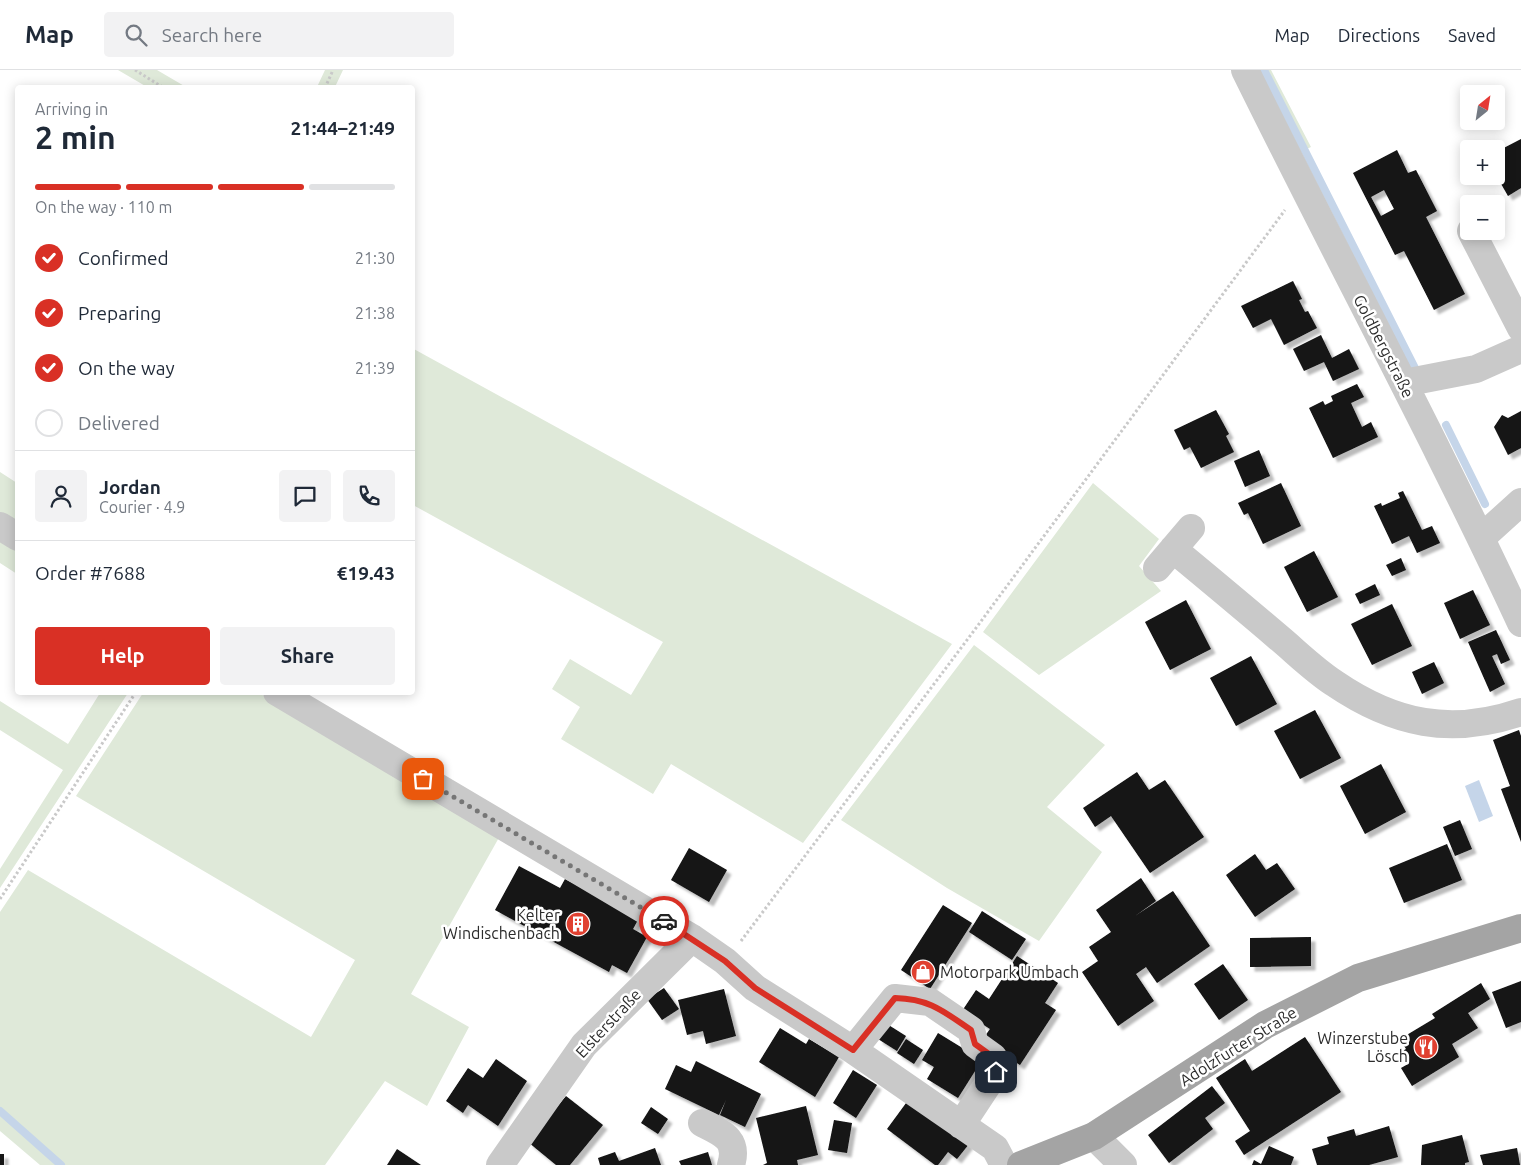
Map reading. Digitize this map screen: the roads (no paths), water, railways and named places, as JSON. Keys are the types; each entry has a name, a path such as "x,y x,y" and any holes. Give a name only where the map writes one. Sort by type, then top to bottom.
{"main road":[{"name":"Adolzfurter Straße","path":"1021,1165 1094,1136 1265,1025 1358,978 1521,928"}],"street":[{"name":"Goldbergstraße","path":"1245,70 1302,188 1404,383 1521,623"},
{"path":"1472,240 1521,328"},
{"path":"1404,383 1476,369 1521,349"},
{"path":"1481,538 1521,502"},
{"path":"0,526 15,535"},
{"path":"1191,528 1165,559 1333,682 1375,707 1419,722 1464,725 1504,718 1521,712"},
{"path":"281,695 692,938 725,961 755,988 853,1050 995,1148 1004,1165"},
{"name":"Elsterstraße","path":"500,1165 584,1044 692,938"},
{"path":"853,1050 895,998 930,1002 971,1030 975,1044 993,1057 996,1072 961,1125"},
{"path":"702,1123 722,1133 732,1142 735,1154 731,1165"},
{"path":"1094,1136 1121,1164"}],"water":[{"path":"1479,780 1493,816 1479,822 1465,786"}],"waterway":[{"path":"1264,70 1416,370"},
{"path":"1446,425 1485,504"},
{"path":"0,1111 61,1165"}],"place":[{"name":"Kelter Windischenbach","path":"578,924"},
{"name":"Motorpark Umbach","path":"923,972"},
{"name":"Winzerstube Lösch","path":"1426,1047"}]}
